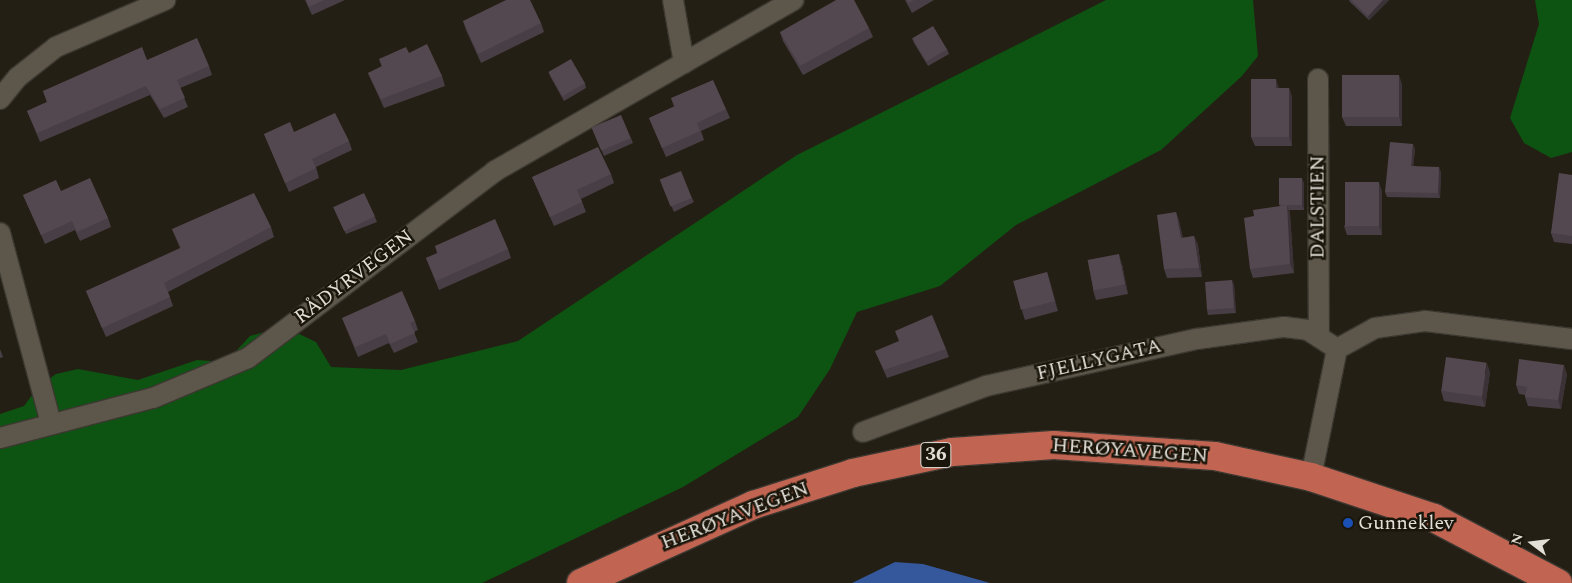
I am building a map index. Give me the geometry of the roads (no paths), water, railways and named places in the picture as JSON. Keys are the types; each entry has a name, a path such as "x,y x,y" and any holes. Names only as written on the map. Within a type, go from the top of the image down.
{"highway":[{"name":"HERØYAVEGEN","path":"581,583 752,505 853,473 952,452 1111,446 1215,456 1311,477 1434,518 1558,583"}],"street":[{"path":"0,99 18,77 56,47 165,0"},
{"path":"673,0 684,63"},
{"name":"RÅDYRVEGEN","path":"0,438 51,423 153,398 248,358 495,171 793,0"},
{"name":"DALSTIEN","path":"1318,79 1319,336"},
{"path":"0,233 51,423"},
{"path":"1311,477 1337,349 1375,328 1425,321 1572,338"},
{"name":"FJELLYGATA","path":"863,432 942,400 1097,358 1259,329 1284,327 1319,336 1337,349"}],"water":[{"path":"895,562 923,564 990,583 852,583"}],"place":[{"name":"Gunneklev","path":"1348,523"}]}
